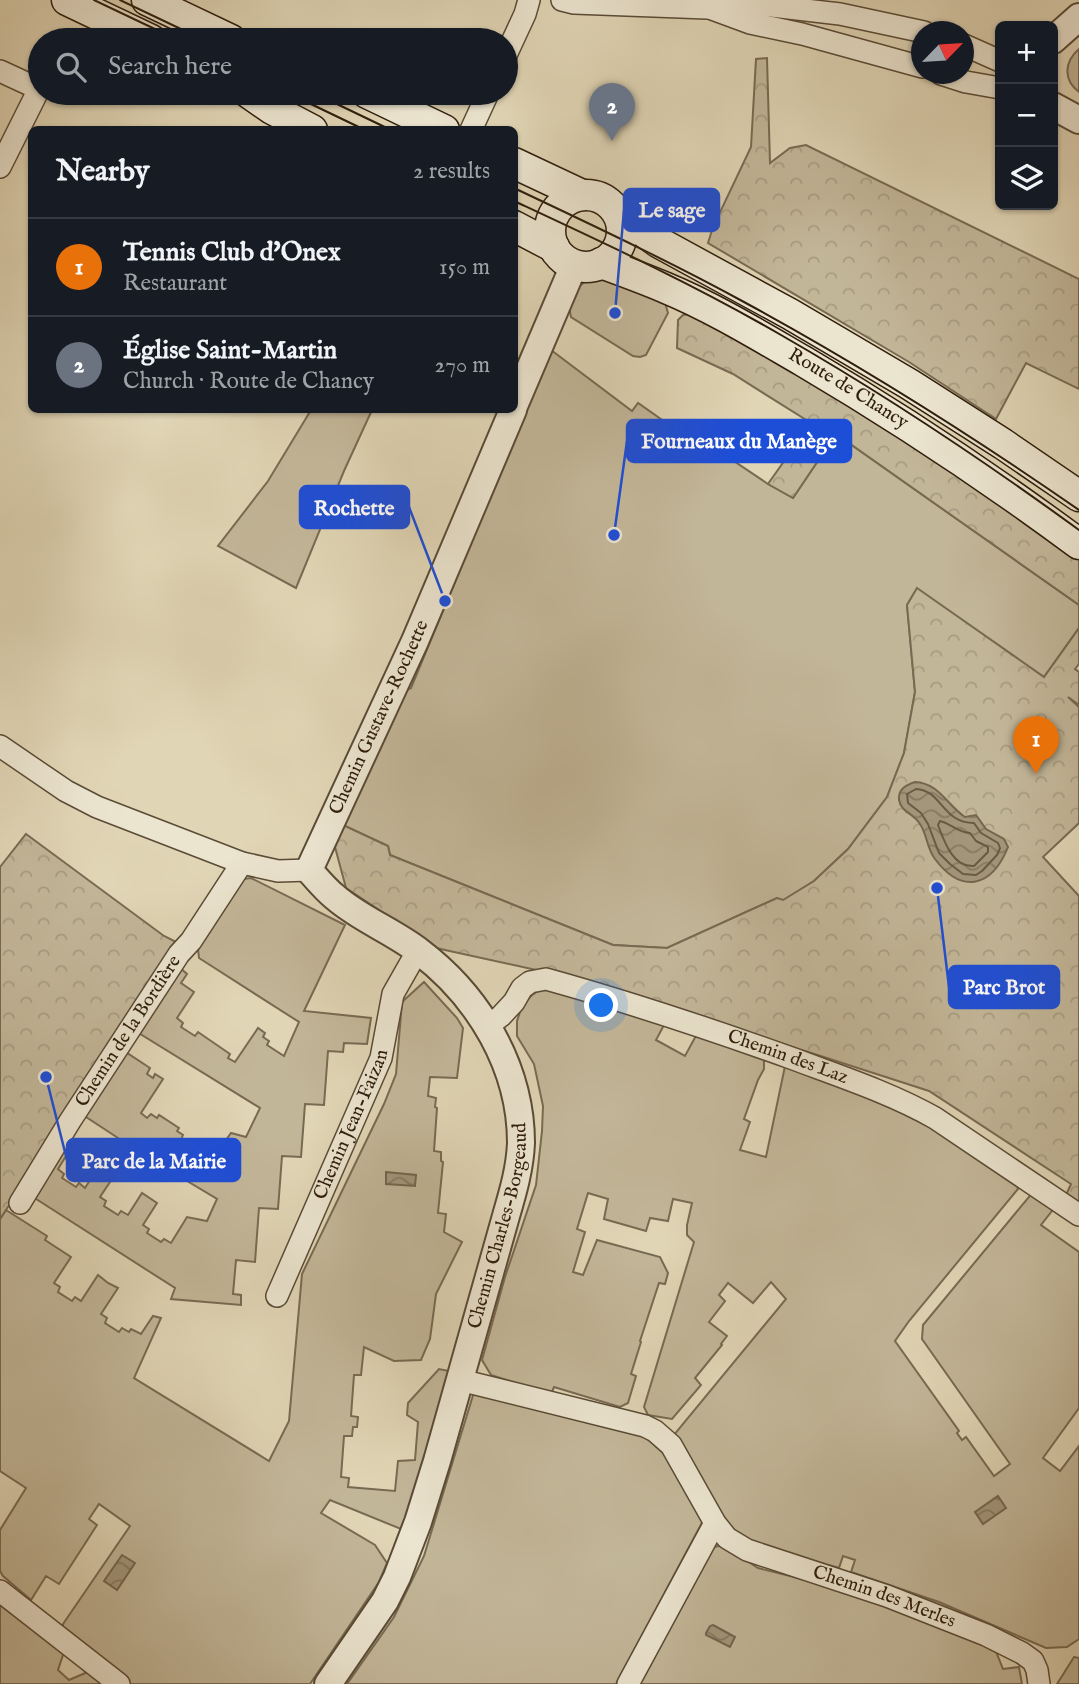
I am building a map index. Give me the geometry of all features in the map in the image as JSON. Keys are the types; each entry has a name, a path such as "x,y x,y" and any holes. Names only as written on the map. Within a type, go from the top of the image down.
{"main road":[{"path":"67,0 126,28"},
{"path":"147,0 206,28"},
{"path":"266,105 304,126"},
{"path":"392,105 436,126"},
{"path":"518,165 582,195"},
{"path":"591,195 607,201 618,213 622,230 620,244 610,258 576,259 551,239 550,229 554,213 573,197 591,195"},
{"name":"Route de Chancy","path":"618,213 658,242 790,314 909,384 1079,496"},
{"name":"Route de Chancy","path":"518,228 576,259 674,291 731,320 936,443 1079,544"}],"street":[{"path":"518,29 529,0"},
{"path":"562,0 574,3 707,8 753,4 848,7 911,28"},
{"path":"707,8 750,23 802,34 911,64"},
{"path":"1058,36 1079,17"},
{"path":"974,49 995,59"},
{"path":"0,71 28,84"},
{"path":"974,83 995,87"},
{"path":"0,167 31,105"},
{"path":"473,126 482,105"},
{"path":"1058,109 1079,120"},
{"name":"Chemin Gustave-Rochette","path":"518,398 576,259"},
{"name":"Chemin Gustave-Rochette","path":"309,870 415,641 512,413"},
{"path":"0,746 66,791 97,807 242,863 278,871 309,870"},
{"name":"Chemin de la Bordière","path":"20,1203 179,954 191,941 242,863"},
{"name":"Chemin Charles-Borgeaud","path":"309,870 341,902 418,950 439,967 462,992 488,1026 511,1075 521,1144 515,1183 422,1510 397,1577 379,1610 328,1684"},
{"name":"Chemin Jean-Faizan","path":"276,1296 381,1058 393,994 418,950"},
{"name":"Chemin des Laz","path":"488,1026 507,1009 522,988 530,982 546,979 667,1014 808,1064 916,1107 1079,1215"},
{"name":"Chemin des Merles","path":"460,1380 645,1426 655,1431 671,1445 715,1523 727,1538 747,1550 887,1597 986,1636 1032,1661 1040,1684"},
{"path":"628,1684 715,1523"},
{"path":"0,1591 119,1684"}],"green space":[{"path":"1079,49 1079,92 1070,82 1067,71 1070,60"},
{"path":"767,58 770,163 790,148 806,145 1079,279 1079,389 1026,363 996,419 909,362 708,243 751,147 756,59"},
{"path":"596,276 664,299 668,313 646,355 633,356 571,317 570,303 575,292 584,282"},
{"path":"690,314 786,364 1013,510 1079,559 1079,605 836,434 793,498 768,484 811,423 733,374 677,348 678,320 683,315"},
{"path":"551,350 632,411 638,403 685,436 686,429 793,498 836,434 1079,605 1079,628 1044,677 917,589 907,605 915,692 904,753 887,797 848,849 814,881 783,901 777,898 667,948 613,945 390,855 388,846 343,825 405,691 411,688"},
{"path":"309,413 371,413 296,588 218,546 268,481"},
{"path":"917,588 1044,677 1079,628 1079,664 1075,669 1079,672 1079,705 1068,697 1079,707 1079,823 1043,857 1079,896 1079,1203 1066,1195 1071,1184 929,1091 595,983 436,948 346,888 335,847 343,825 388,846 390,855 613,945 667,948 777,898 783,900 814,881 848,849 887,797 904,753 915,692 907,605"},
{"path":"26,834 164,936 180,944 0,1219 0,867"},
{"path":"251,878 345,925 304,1011 371,1018 367,1044 344,1043 343,1052 328,1051 324,1105 305,1104 301,1157 282,1156 278,1209 259,1208 255,1262 236,1260 233,1294 241,1295 241,1305 171,1299 175,1288 33,1197 64,1143 71,1148 58,1169 64,1174 62,1178 76,1187 79,1183 85,1188 99,1166 114,1176 100,1197 106,1201 104,1206 118,1215 121,1211 128,1215 142,1193 157,1203 143,1225 149,1229 147,1233 161,1242 164,1239 171,1243 187,1217 207,1221 217,1199 83,1115 124,1051 150,1068 147,1074 153,1078 155,1074 163,1079 141,1113 147,1118 151,1114 157,1118 159,1115 179,1128 177,1131 183,1135 181,1140 195,1149 198,1145 217,1153 231,1133 246,1137 260,1108 137,1032 179,967 187,974 181,983 194,992 177,1018 183,1023 181,1027 195,1036 198,1032 230,1054 228,1058 235,1062 258,1028 265,1033 263,1037 269,1041 267,1045 284,1056 299,1022 199,958 198,949 244,879"},
{"path":"424,982 463,1028 457,1078 430,1077 428,1096 436,1098 434,1151 441,1152 443,1162 438,1213 446,1214 444,1232 462,1242 436,1294 430,1339 421,1360 394,1361 364,1347 361,1375 354,1375 351,1416 358,1417 357,1427 353,1427 352,1436 344,1436 341,1477 349,1478 348,1487 395,1491 398,1461 415,1460 418,1422 407,1415 408,1403 439,1369 454,1372 401,1529 330,1500 321,1513 375,1545 387,1563 379,1582 310,1684 129,1684 63,1633 63,1624 130,1526 99,1504 89,1519 97,1525 59,1584 46,1576 31,1600 0,1571 0,1530 26,1488 0,1471 0,1219 6,1210 47,1236 45,1240 71,1257 54,1283 60,1287 58,1292 72,1301 75,1297 81,1301 98,1275 118,1288 101,1314 107,1318 105,1323 119,1332 122,1328 141,1334 153,1316 161,1318 134,1378 269,1461 289,1421 302,1274 396,1074 402,1002"},
{"path":"551,987 664,1025 656,1040 685,1056 698,1032 764,1056 764,1069 744,1119 750,1122 740,1150 766,1157 785,1066 906,1110 1016,1181 1018,1189 895,1341 959,1431 957,1433 962,1440 966,1437 994,1476 1010,1464 922,1339 923,1325 1033,1192 1055,1207 1041,1225 1079,1252 1079,1408 1043,1458 1060,1471 1079,1446 1079,1639 1067,1647 1046,1648 939,1602 851,1572 855,1560 843,1556 839,1568 760,1546 727,1527 673,1436 786,1299 771,1282 753,1303 728,1283 719,1295 725,1301 709,1322 727,1336 695,1378 701,1385 672,1419 648,1415 644,1407 694,1242 687,1235 692,1203 673,1199 668,1221 650,1218 646,1231 604,1219 608,1199 588,1193 577,1229 585,1232 573,1272 583,1275 597,1240 660,1257 668,1273 665,1284 659,1283 640,1341 631,1374 636,1376 628,1403 620,1407 554,1387 551,1394 491,1375 482,1360 505,1277 536,1185 542,1131 543,1106 534,1064 517,1036 517,1021 522,1006 531,996 542,988"},
{"path":"474,1392 644,1436 672,1461 705,1517 616,1684 347,1684 394,1617 424,1556"},
{"path":"723,1545 758,1568 891,1605 995,1649 1003,1669 1019,1667 1022,1684 639,1684 710,1548"},
{"path":"0,1601 64,1652 58,1670 69,1680 90,1671 106,1684 0,1684"},
{"path":"1074,1657 1079,1658 1079,1684 1057,1684"}],"water":[{"path":"915,782 937,790 965,817 976,815 986,829 1004,839 1008,847 994,871 985,878 966,882 945,870 935,859 920,824 902,807 899,800 903,788"},
{"path":"386,1172 416,1175 415,1186 386,1184"},
{"path":"998,1496 1006,1508 983,1524 975,1512"},
{"path":"122,1555 135,1563 117,1590 104,1581"},
{"path":"713,1625 735,1637 730,1647 706,1635"}],"tram line":[{"path":"94,0 153,28"},
{"path":"120,0 179,28"},
{"path":"313,105 357,126"},
{"path":"339,105 383,126"},
{"path":"518,190 659,258 787,326 914,402 1079,510"},
{"path":"518,203 682,282 781,335 933,428 1079,530"}],"place":[{"name":"Église Saint-Martin","path":"612,141"},
{"name":"Le sage","path":"615,313"},
{"name":"Fourneaux du Manège","path":"614,535"},
{"name":"Rochette","path":"445,601"},
{"name":"Tennis Club d'Onex","path":"1036,774"},
{"name":"Parc Brot","path":"937,888"},
{"name":"Parc de la Mairie","path":"46,1077"}]}
